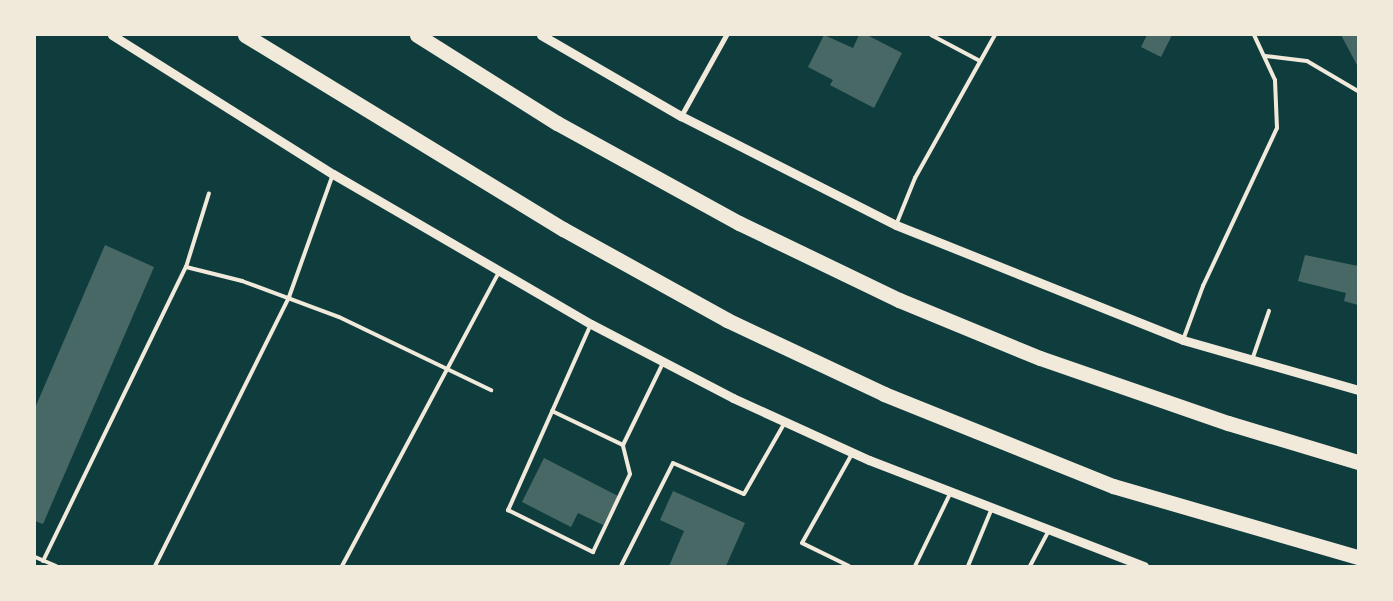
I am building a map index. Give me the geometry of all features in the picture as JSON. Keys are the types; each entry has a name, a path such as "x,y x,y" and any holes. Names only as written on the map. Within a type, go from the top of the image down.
{"highway":[{"path":"245,35 564,229 727,320 884,394 1113,486 1358,557"},
{"path":"417,35 557,123 738,223 899,300 1059,364 1228,423 1358,462"}],"street":[{"path":"112,35 334,174 591,324 663,362 786,422 853,452 1049,530 1126,563 1144,566"},
{"path":"541,35 681,116 896,226 1183,340 1358,390"},
{"path":"681,116 726,35"}],"lane":[{"path":"931,35 980,61"},
{"path":"896,226 915,178 995,35"},
{"path":"1183,340 1203,286 1277,128 1274,80 1265,56 1254,35"},
{"path":"1265,56 1307,61 1358,91"},
{"path":"155,566 289,297 334,174"},
{"path":"44,561 186,267 209,193"},
{"path":"186,267 289,297 448,368 491,390"},
{"path":"342,566 500,270"},
{"path":"1252,360 1270,311"},
{"path":"591,324 508,510 593,552 630,474 623,445 663,362"},
{"path":"552,411 623,445"},
{"path":"621,566 673,463 744,494 786,422"},
{"path":"849,566 802,543 853,452"},
{"path":"915,566 951,492"},
{"path":"968,566 992,508"},
{"path":"1030,566 1049,530"},
{"path":"35,557 56,566"}],"building":[{"path":"824,35 853,48 859,35 867,35 902,53 874,108 830,85 833,80 808,67"},
{"path":"1147,35 1172,35 1161,57 1141,47"},
{"path":"1341,35 1358,35 1358,67"},
{"path":"105,245 154,267 43,524 35,521 35,408"},
{"path":"1305,255 1358,266 1358,305 1344,301 1346,293 1298,281"},
{"path":"544,458 618,496 603,525 578,513 571,527 522,502"},
{"path":"673,491 745,523 726,566 669,566 684,531 660,520"}]}
